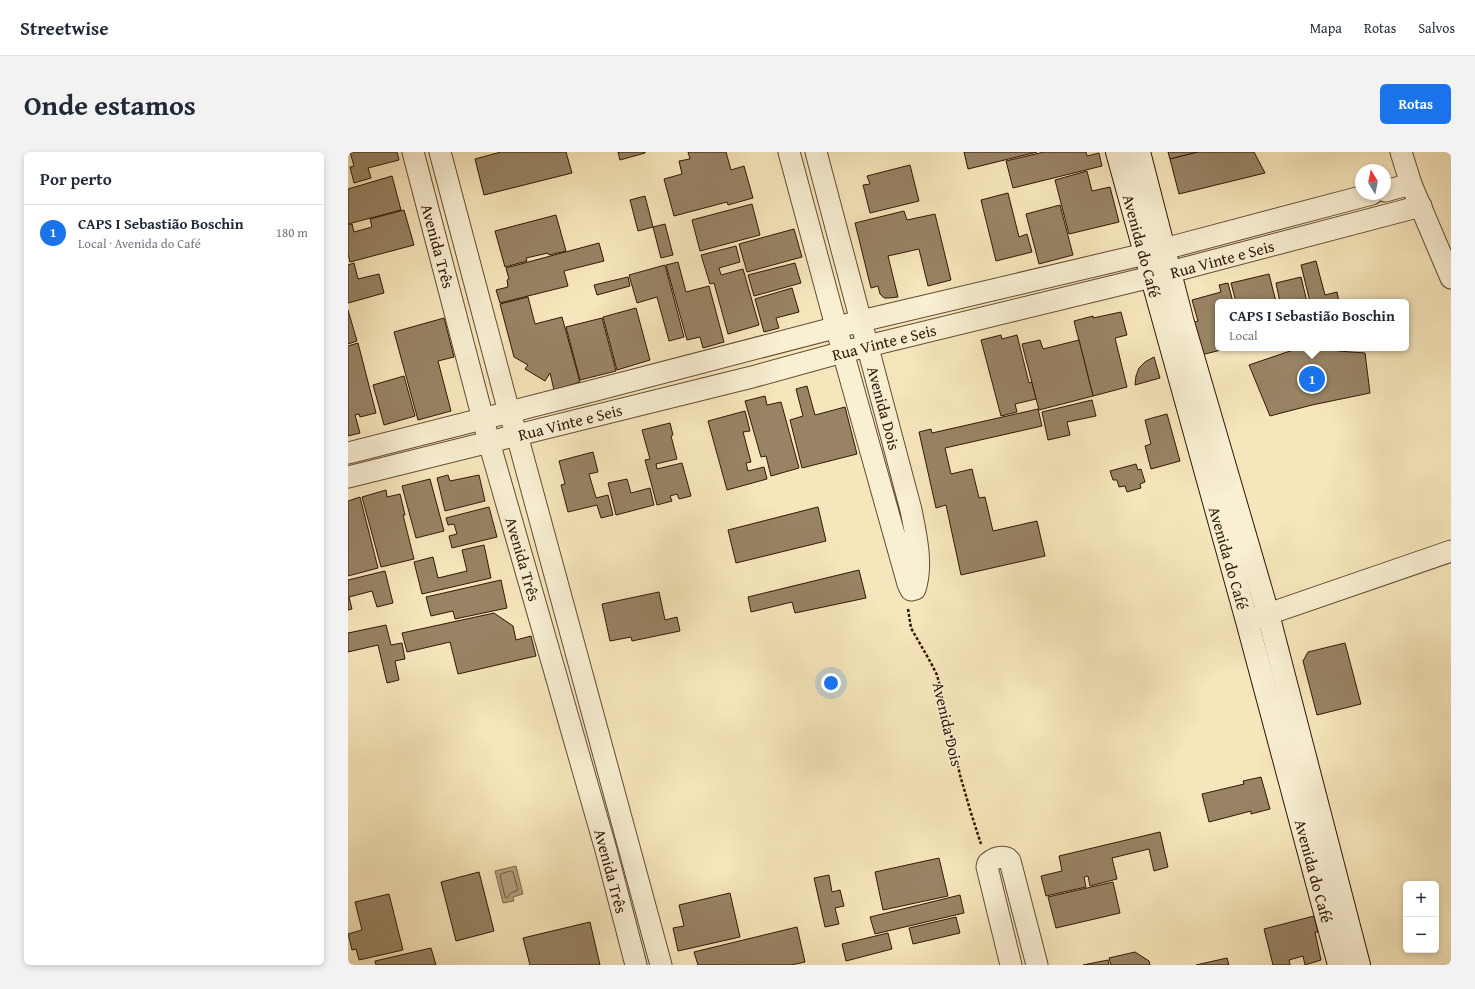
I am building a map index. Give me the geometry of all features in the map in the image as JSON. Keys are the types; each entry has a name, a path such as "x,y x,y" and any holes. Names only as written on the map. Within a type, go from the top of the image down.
{"main road":[{"name":"Avenida do Café","path":"1117,152 1154,251"},
{"name":"Avenida do Café","path":"1138,152 1154,251 1247,621 1339,965"},
{"name":"Avenida do Café","path":"1160,275 1182,320 1268,614 1360,965"}],"street":[{"name":"Avenida Três","path":"413,152 484,418 489,442 604,842 636,965"},
{"name":"Avenida Três","path":"440,152 509,412 517,435 661,965"},
{"name":"Avenida Dois","path":"789,152 843,352 911,590 915,589 918,583 916,536 911,510 816,152"},
{"path":"1401,152 1411,184 1451,278"},
{"path":"1391,189 1411,184"},
{"name":"Rua Vinte e Seis","path":"348,453 861,321 1154,251 1355,198"},
{"name":"Rua Vinte e Seis","path":"348,477 752,377 843,352 1160,275 1420,206"},
{"path":"1247,621 1451,550"},
{"path":"1011,965 987,867 988,863 993,859 1001,857 1007,858 1010,861 1037,965"}],"path":[{"name":"Avenida Dois","path":"910,588 907,600 911,628 937,675 970,813 988,863"}],"water":[{"path":"516,866 523,894 513,897 514,901 503,903 495,871"}],"building":[{"path":"350,152 397,152 399,160 368,168 371,178 354,183 350,167 354,166"},
{"path":"501,152 566,152 572,173 484,195 475,159"},
{"path":"618,152 645,152 645,153 620,160"},
{"path":"688,152 726,152 731,170 744,166 753,198 728,205 727,202 674,216 664,179 682,174 679,161 690,159"},
{"path":"964,152 1037,152 968,169"},
{"path":"1044,152 1086,152 1087,156 1099,153 1102,166 1013,188 1006,161"},
{"path":"1168,152 1198,152 1170,159"},
{"path":"1198,152 1254,152 1265,173 1179,194 1170,159"},
{"path":"910,165 919,201 870,213 863,185 870,184 867,176"},
{"path":"1087,171 1092,191 1110,187 1119,222 1069,234 1055,180"},
{"path":"392,176 401,210 348,224 348,189"},
{"path":"1008,193 1019,237 1027,234 1032,252 996,261 981,200"},
{"path":"645,196 653,227 638,231 630,200"},
{"path":"752,204 760,235 700,251 692,220"},
{"path":"1060,205 1073,255 1039,264 1026,214"},
{"path":"404,210 414,245 350,262 348,254 348,225 352,224 354,232 372,227 370,219"},
{"path":"904,211 907,220 935,214 951,280 928,286 919,249 888,256 898,297 884,298 880,294 878,286 871,288 855,223"},
{"path":"556,215 566,251 526,258 527,261 505,267 495,231"},
{"path":"665,224 673,255 661,258 653,227"},
{"path":"794,229 802,257 747,272 739,244"},
{"path":"599,243 604,261 564,271 568,286 500,303 496,290 508,287 507,280 509,279 506,268"},
{"path":"736,246 740,262 719,268 721,275 743,269 759,325 728,334 714,283 710,284 701,255"},
{"path":"1316,261 1325,295 1337,292 1338,299 1309,299 1301,265"},
{"path":"678,262 686,292 709,286 724,342 703,348 700,337 687,340 666,265"},
{"path":"354,263 358,279 379,274 384,293 348,303 348,265"},
{"path":"795,263 801,283 754,296 748,275"},
{"path":"665,265 684,337 669,341 657,297 637,303 629,275"},
{"path":"1269,274 1275,299 1235,299 1231,283"},
{"path":"628,277 630,286 597,295 594,285"},
{"path":"1301,277 1306,299 1279,299 1276,283"},
{"path":"1228,283 1232,299 1215,299 1215,351 1217,351 1197,356 1189,324 1198,321 1192,300 1221,292 1219,285"},
{"path":"792,288 799,312 776,318 779,328 764,332 755,299"},
{"path":"528,297 535,324 562,317 580,382 554,390 550,373 545,381 525,369 528,365 514,357 500,304"},
{"path":"636,308 650,360 617,370 603,317"},
{"path":"348,310 357,341 348,344"},
{"path":"1121,312 1127,335 1115,338 1127,387 1093,396 1074,321 1093,316 1093,318"},
{"path":"444,318 454,357 438,361 451,411 418,420 394,332"},
{"path":"602,318 616,371 580,380 566,327"},
{"path":"1001,335 1002,339 1017,335 1029,383 1032,382 1036,399 1015,404 1017,412 1001,416 981,340"},
{"path":"1040,340 1043,349 1079,340 1093,396 1039,410 1022,344"},
{"path":"358,343 376,413 360,417 359,414 355,415 360,433 348,436 348,346"},
{"path":"1290,351 1338,351 1365,353 1370,393 1312,405 1270,416 1249,365"},
{"path":"1154,357 1160,378 1135,385 1139,368 1145,362"},
{"path":"404,376 415,416 384,425 373,385"},
{"path":"807,386 815,415 845,407 857,454 802,468 790,420 803,416 796,389"},
{"path":"765,396 767,405 781,402 799,468 771,476 766,456 761,457 745,401"},
{"path":"1092,400 1096,416 1067,422 1070,435 1048,440 1042,412"},
{"path":"1038,409 1042,426 945,448 951,474 972,469 979,498 985,497 993,531 1037,521 1045,556 961,575 946,505 936,508 919,432 931,429 932,433"},
{"path":"745,411 750,431 743,432 751,462 746,463 748,471 764,467 767,479 727,490 708,421"},
{"path":"1167,414 1180,461 1151,469 1145,446 1151,444 1145,420"},
{"path":"670,423 673,435 671,436 677,459 656,464 657,469 682,463 691,496 679,499 677,494 670,496 672,501 657,505 645,460 650,459 642,430"},
{"path":"593,452 598,472 589,474 596,498 608,495 613,515 601,518 597,505 568,512 561,485 565,484 559,461"},
{"path":"1136,464 1138,470 1141,469 1145,482 1140,484 1141,488 1127,492 1125,486 1119,487 1117,480 1113,480 1110,471"},
{"path":"448,475 450,481 479,475 485,501 445,511 437,478"},
{"path":"430,479 444,531 416,538 402,486"},
{"path":"627,479 631,493 650,488 654,505 616,515 608,483"},
{"path":"386,490 387,497 400,494 405,515 403,515 414,559 381,567 362,497"},
{"path":"360,497 378,568 348,576 348,501"},
{"path":"489,507 497,537 452,548 449,536 457,534 454,524 448,525 446,518"},
{"path":"818,507 826,541 736,563 728,530"},
{"path":"484,545 491,578 422,594 414,562 433,557 438,578 467,571 462,550"},
{"path":"859,570 866,598 795,613 792,602 751,612 748,597"},
{"path":"385,571 393,603 377,607 372,591 349,597 352,609 348,610 348,580"},
{"path":"501,580 507,608 455,619 453,611 431,616 426,597"},
{"path":"659,592 665,620 677,617 680,631 632,641 631,637 610,641 602,604"},
{"path":"494,613 513,626 516,640 531,636 536,656 458,674 450,642 407,652 402,633"},
{"path":"386,625 391,645 402,643 405,659 395,661 399,680 387,683 378,645 348,652 348,633"},
{"path":"1345,643 1361,704 1317,715 1303,661 1308,652"},
{"path":"1261,777 1270,809 1251,814 1251,811 1209,822 1202,794 1244,784 1243,781"},
{"path":"1160,832 1168,867 1154,871 1149,849 1112,858 1117,879 1090,886 1088,876 1084,877 1086,887 1046,896 1041,876 1062,871 1059,856"},
{"path":"939,858 948,896 883,910 875,872"},
{"path":"479,872 494,931 456,941 441,882"},
{"path":"829,875 832,892 840,890 844,906 835,908 839,924 825,927 814,878"},
{"path":"1113,882 1120,913 1056,928 1048,897"},
{"path":"730,893 740,937 678,951 673,928 684,926 679,905"},
{"path":"389,894 403,950 359,960 356,949 352,950 348,934 362,930 355,902"},
{"path":"960,895 964,913 875,934 870,917"},
{"path":"1314,916 1318,932 1315,932 1321,960 1305,965 1303,956 1289,960 1290,965 1273,965 1264,929"},
{"path":"956,917 960,933 913,944 909,928"},
{"path":"590,922 600,965 530,965 523,938"},
{"path":"797,927 805,962 791,965 698,965 694,952"},
{"path":"888,933 892,949 846,961 842,944"},
{"path":"431,948 436,965 376,965 375,961"},
{"path":"1135,952 1149,961 1150,965 1111,965 1109,958"},
{"path":"1227,958 1229,965 1196,965"},
{"path":"1108,960 1109,965 1083,965"}],"place":[{"name":"CAPS I Sebastião Boschin","path":"1312,379"}]}
